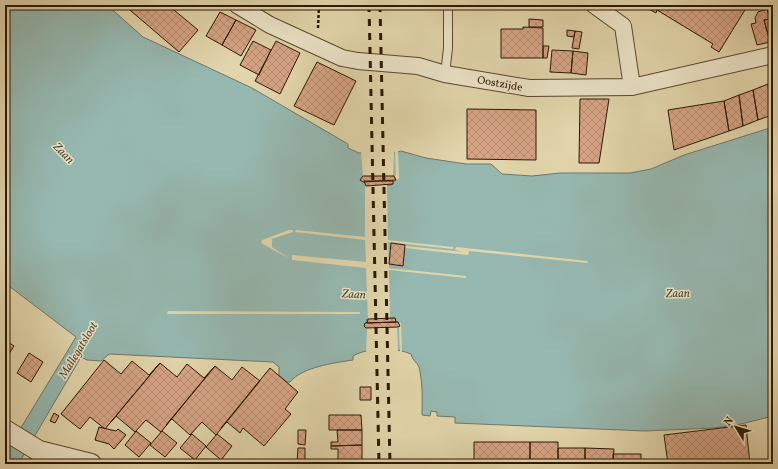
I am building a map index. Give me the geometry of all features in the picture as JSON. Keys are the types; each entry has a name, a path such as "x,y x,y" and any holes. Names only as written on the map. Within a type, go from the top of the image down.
{"street":[{"name":"Oostzijde","path":"237,5 270,24 314,46 347,59 404,64 445,74 529,88 632,87 773,55"},
{"path":"594,5 623,26 632,87"},
{"path":"9,433 39,451 87,463"}],"lane":[{"path":"445,74 448,48 448,5"}],"path":[{"path":"314,46 319,24 319,5"}],"water":[{"path":"5,5 107,5 143,37 252,88 348,144 348,148 359,153 395,153 401,151 426,158 466,164 491,164 502,174 532,176 560,173 630,173 651,169 684,155 773,127 773,416 737,425 714,428 645,431 455,423 455,417 437,416 437,412 431,411 430,416 422,415 422,385 419,367 412,358 411,354 389,349 366,351 353,356 353,360 328,364 310,369 295,377 290,382 287,382 279,375 279,367 273,362 109,354 101,361 87,360 81,357 19,463 20,464 5,464 5,454 76,337 5,283","holes":["363,176 394,176 395,181 393,181 392,185 366,186 364,181 360,180","395,318 396,322 398,322 398,327 366,328 367,319"]}],"pier":[{"path":"398,150 399,179 391,181 391,179 363,178 387,183 388,240 453,247 453,249 388,242 389,268 466,276 466,278 389,270 390,320 369,324 401,323 402,353 400,352 399,327 397,328 398,352 366,353 367,329 364,325 368,322 366,268 292,260 292,255 366,262 365,240 295,232 296,230 365,237 365,182 360,180 363,176 361,151 394,151 393,176 396,176 395,151"},
{"path":"289,230 293,230 293,232 272,239 272,247 290,259 261,243 262,240"},
{"path":"405,246 464,252 455,250 456,247 588,261 587,263 469,251 468,255 405,248"},
{"path":"168,311 360,312 360,314 167,314"}],"building":[{"path":"124,5 168,5 198,30 179,52"},
{"path":"648,5 748,5 719,52 711,47 713,44 657,10 656,13 647,8"},
{"path":"773,8 773,41 770,42 764,20 770,19 767,9"},
{"path":"767,9 770,19 764,20 770,42 757,45 751,24 756,23 755,18 758,12"},
{"path":"220,12 236,20 222,45 206,36"},
{"path":"529,19 543,20 543,27 529,27"},
{"path":"236,20 256,30 241,56 222,45"},
{"path":"523,27 543,28 543,58 501,58 501,29 523,29"},
{"path":"567,30 575,31 574,37 567,36"},
{"path":"575,31 582,32 579,49 572,48"},
{"path":"253,41 271,50 259,75 240,65"},
{"path":"276,41 300,53 280,94 255,81"},
{"path":"543,46 549,46 547,58 543,58"},
{"path":"552,50 573,51 571,73 550,72"},
{"path":"573,51 588,53 586,75 571,73"},
{"path":"317,62 356,81 334,125 294,106"},
{"path":"773,82 773,115 772,115 768,84"},
{"path":"768,84 772,115 758,120 753,90"},
{"path":"753,90 758,120 743,126 739,95"},
{"path":"739,95 743,126 729,131 724,101"},
{"path":"580,99 609,99 599,163 579,163"},
{"path":"724,101 729,131 674,150 668,110"},
{"path":"467,109 536,110 536,160 467,159"},
{"path":"363,176 394,176 396,180 363,182 360,180"},
{"path":"364,181 393,181 393,184 366,186"},
{"path":"391,243 405,245 403,266 389,264"},
{"path":"395,318 396,322 367,323 368,319"},
{"path":"398,322 400,326 398,327 366,328 364,326 365,323"},
{"path":"8,342 14,346 9,354 5,351"},
{"path":"29,353 43,362 31,382 17,373"},
{"path":"104,360 121,374 132,361 149,375 160,363 105,429 90,417 80,429 61,414"},
{"path":"160,363 177,377 187,364 204,378 215,366 161,432 146,420 135,432 116,416 111,422"},
{"path":"215,366 232,380 242,367 260,381 216,435 202,422 190,435 172,419 166,425"},
{"path":"270,368 298,392 285,409 291,414 264,446 243,428 240,433 227,422 221,428"},
{"path":"360,387 371,387 371,400 360,400"},
{"path":"54,413 59,416 55,423 50,421"},
{"path":"329,415 361,415 362,430 329,430"},
{"path":"746,425 750,464 668,464 664,435"},
{"path":"99,427 116,431 118,429 126,435 114,449 109,444 95,440"},
{"path":"298,430 306,430 305,445 298,444"},
{"path":"337,430 362,430 362,445 331,446 331,442 338,442"},
{"path":"136,431 151,443 139,457 125,445"},
{"path":"162,431 177,443 165,457 150,445"},
{"path":"192,434 206,446 195,460 180,448"},
{"path":"217,434 232,446 221,460 206,447"},
{"path":"770,436 773,436 773,462"},
{"path":"474,442 530,442 530,464 474,464"},
{"path":"530,442 558,442 558,464 530,464"},
{"path":"362,445 362,462 338,462 338,449 331,449 331,446"},
{"path":"298,448 305,448 305,463 297,462"},
{"path":"558,448 585,448 585,464 558,464"},
{"path":"585,448 614,449 613,464 585,464"},
{"path":"613,454 641,454 641,464 613,464"}],"railway":[{"path":"369,5 379,464"},
{"path":"380,5 390,464"}],"water label":[{"name":"Zaan","path":"64,153"},
{"name":"Zaan","path":"678,293"},
{"name":"Zaan","path":"354,294"},
{"name":"Mallegatsloot","path":"78,350"}]}
